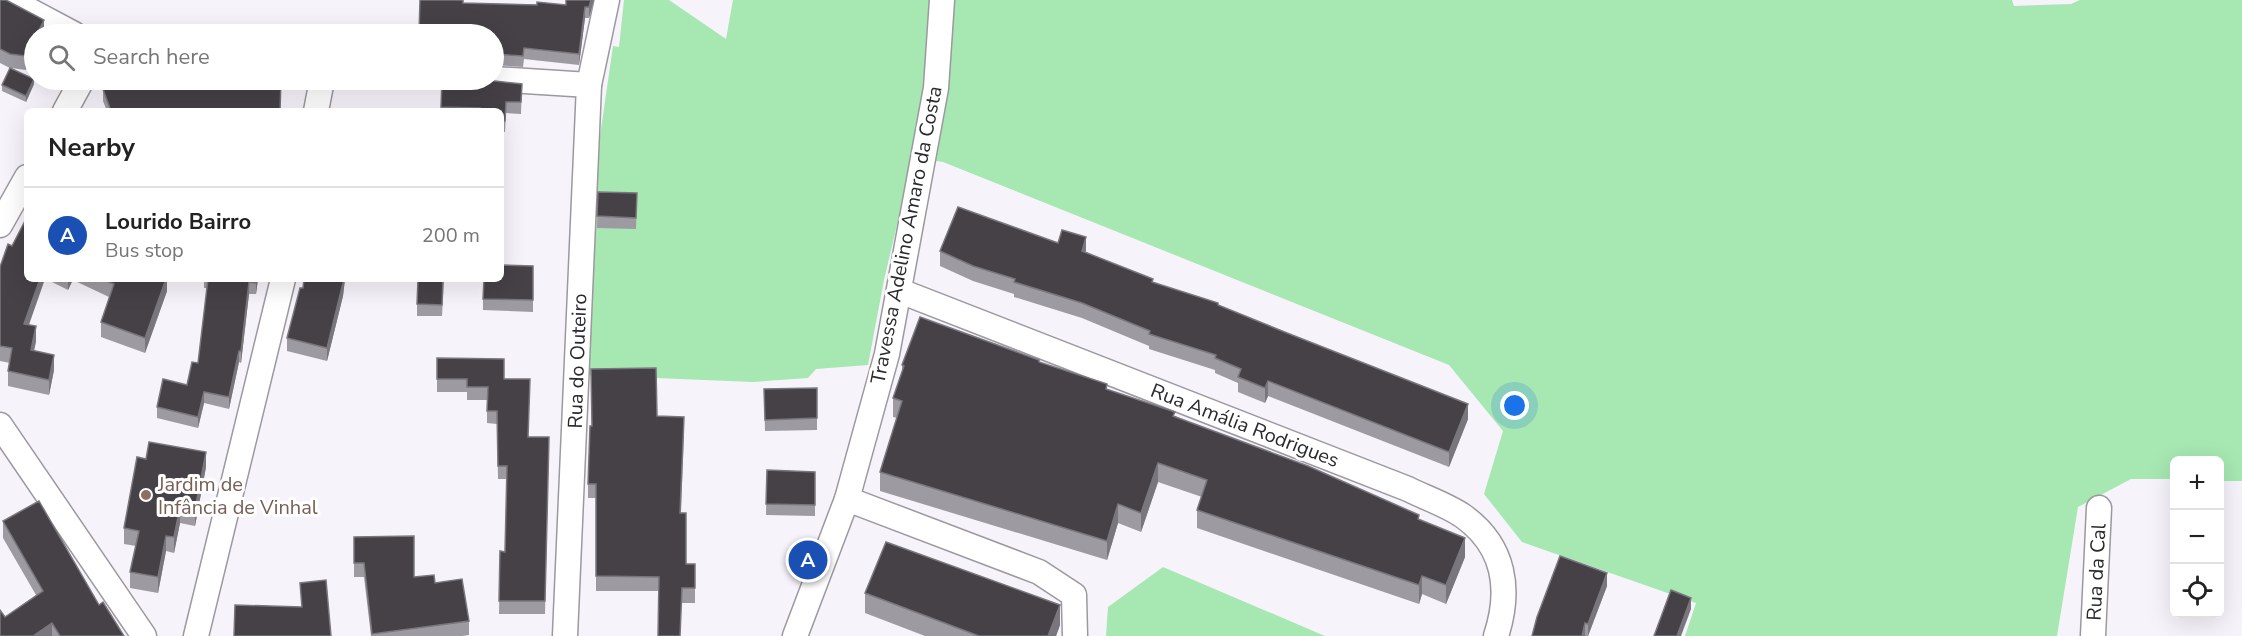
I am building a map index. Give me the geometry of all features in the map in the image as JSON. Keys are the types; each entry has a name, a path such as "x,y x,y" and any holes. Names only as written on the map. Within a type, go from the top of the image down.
{"street":[{"path":"10,0 55,24"},
{"name":"Rua do Outeiro","path":"565,636 589,85 607,0"},
{"name":"Travessa Adelino Amaro da Costa","path":"795,636 847,499 887,354 936,88 942,0"},
{"path":"504,80 589,85"},
{"path":"66,108 76,90"},
{"path":"317,108 320,90"},
{"path":"0,225 24,182"},
{"path":"196,636 282,282"},
{"name":"Rua Amália Rodrigues","path":"900,291 1408,489 1463,516 1491,545 1502,567 1504,603 1496,636"},
{"path":"0,425 144,636"},
{"path":"847,499 1039,572 1074,595 1075,636"},
{"name":"Rua da Cal","path":"2093,636 2100,508"}],"green space":[{"path":"624,0 669,0 726,39 733,0 2012,0 2014,6 2071,4 2080,0 2242,0 2242,481 2224,481 2224,456 2170,456 2170,479 2131,479 2078,507 2057,636 1685,636 1696,603 1522,542 1484,494 1503,431 1449,365 943,162 913,157 884,280 868,365 816,369 808,378 753,382 583,375 600,136 613,46 619,47"},
{"path":"1163,567 1325,636 1106,636 1108,607"}],"building":[{"path":"0,0 6,0 44,20 42,24 24,24 24,56 10,54 0,49"},
{"path":"420,0 463,0 463,3 537,5 537,2 566,5 566,0 591,0 589,7 585,7 579,54 524,48 523,56 504,55 504,24 419,24"},
{"path":"10,68 24,74 24,90 29,90 26,96 2,85"},
{"path":"504,82 522,84 521,102 506,102 505,121 504,108 441,107 442,90 504,90"},
{"path":"103,90 281,90 280,108 110,108"},
{"path":"598,192 637,193 636,218 597,216"},
{"path":"958,207 1058,243 1062,230 1086,237 1082,251 1153,279 1152,282 1218,303 1218,305 1287,333 1468,404 1449,452 1268,381 1265,388 1238,377 1241,369 1215,358 1216,355 1149,334 1150,331 1082,303 1014,282 1015,279 973,266 940,251"},
{"path":"24,223 24,282 39,282 24,324 36,326 31,350 54,355 49,380 8,371 12,348 0,346 0,267 8,244 12,246"},
{"path":"504,265 533,266 533,300 483,299 484,282 504,282"},
{"path":"109,282 165,282 145,338 101,322 114,284"},
{"path":"208,282 249,282 241,351 239,351 229,397 204,392 198,417 157,407 163,379 187,385 192,362 198,363"},
{"path":"304,282 343,282 327,348 287,338 300,288 303,288"},
{"path":"418,282 443,282 442,305 417,304"},
{"path":"920,317 1039,360 1039,362 1107,384 1106,389 1175,412 1173,416 1308,466 1419,515 1418,519 1465,538 1446,585 1422,576 1419,585 1197,510 1207,480 1158,463 1141,513 1118,504 1107,541 880,472 902,401 893,398 904,366 902,365"},
{"path":"437,358 504,359 504,379 530,379 528,437 549,437 545,601 499,601 500,551 505,552 507,466 498,466 497,411 487,411 488,387 467,387 467,379 437,379"},
{"path":"656,368 657,416 684,417 680,513 686,513 686,564 695,564 695,588 682,588 680,636 658,636 659,577 596,576 596,484 588,484 590,426 592,426 591,369"},
{"path":"817,388 817,418 765,420 764,389"},
{"path":"149,442 206,452 195,510 180,507 174,537 166,536 158,577 130,572 139,531 124,528 137,457 146,459"},
{"path":"767,470 815,472 815,505 766,504"},
{"path":"39,501 99,605 103,602 124,636 60,636 52,623 33,636 0,636 0,610 5,617 43,591 3,521"},
{"path":"414,536 414,577 434,575 435,583 462,579 469,621 372,634 364,563 354,563 354,537"},
{"path":"886,542 1060,605 1048,636 979,636 865,593"},
{"path":"1560,556 1607,573 1588,624 1585,623 1582,636 1532,636 1537,617"},
{"path":"326,580 331,636 234,636 235,605 302,607 300,583"},
{"path":"1671,590 1691,598 1677,636 1654,636"}],"place":[{"name":"Jardim de Infância de Vinhal","path":"146,495"},
{"name":"Lourido Bairro","path":"808,560"}]}
